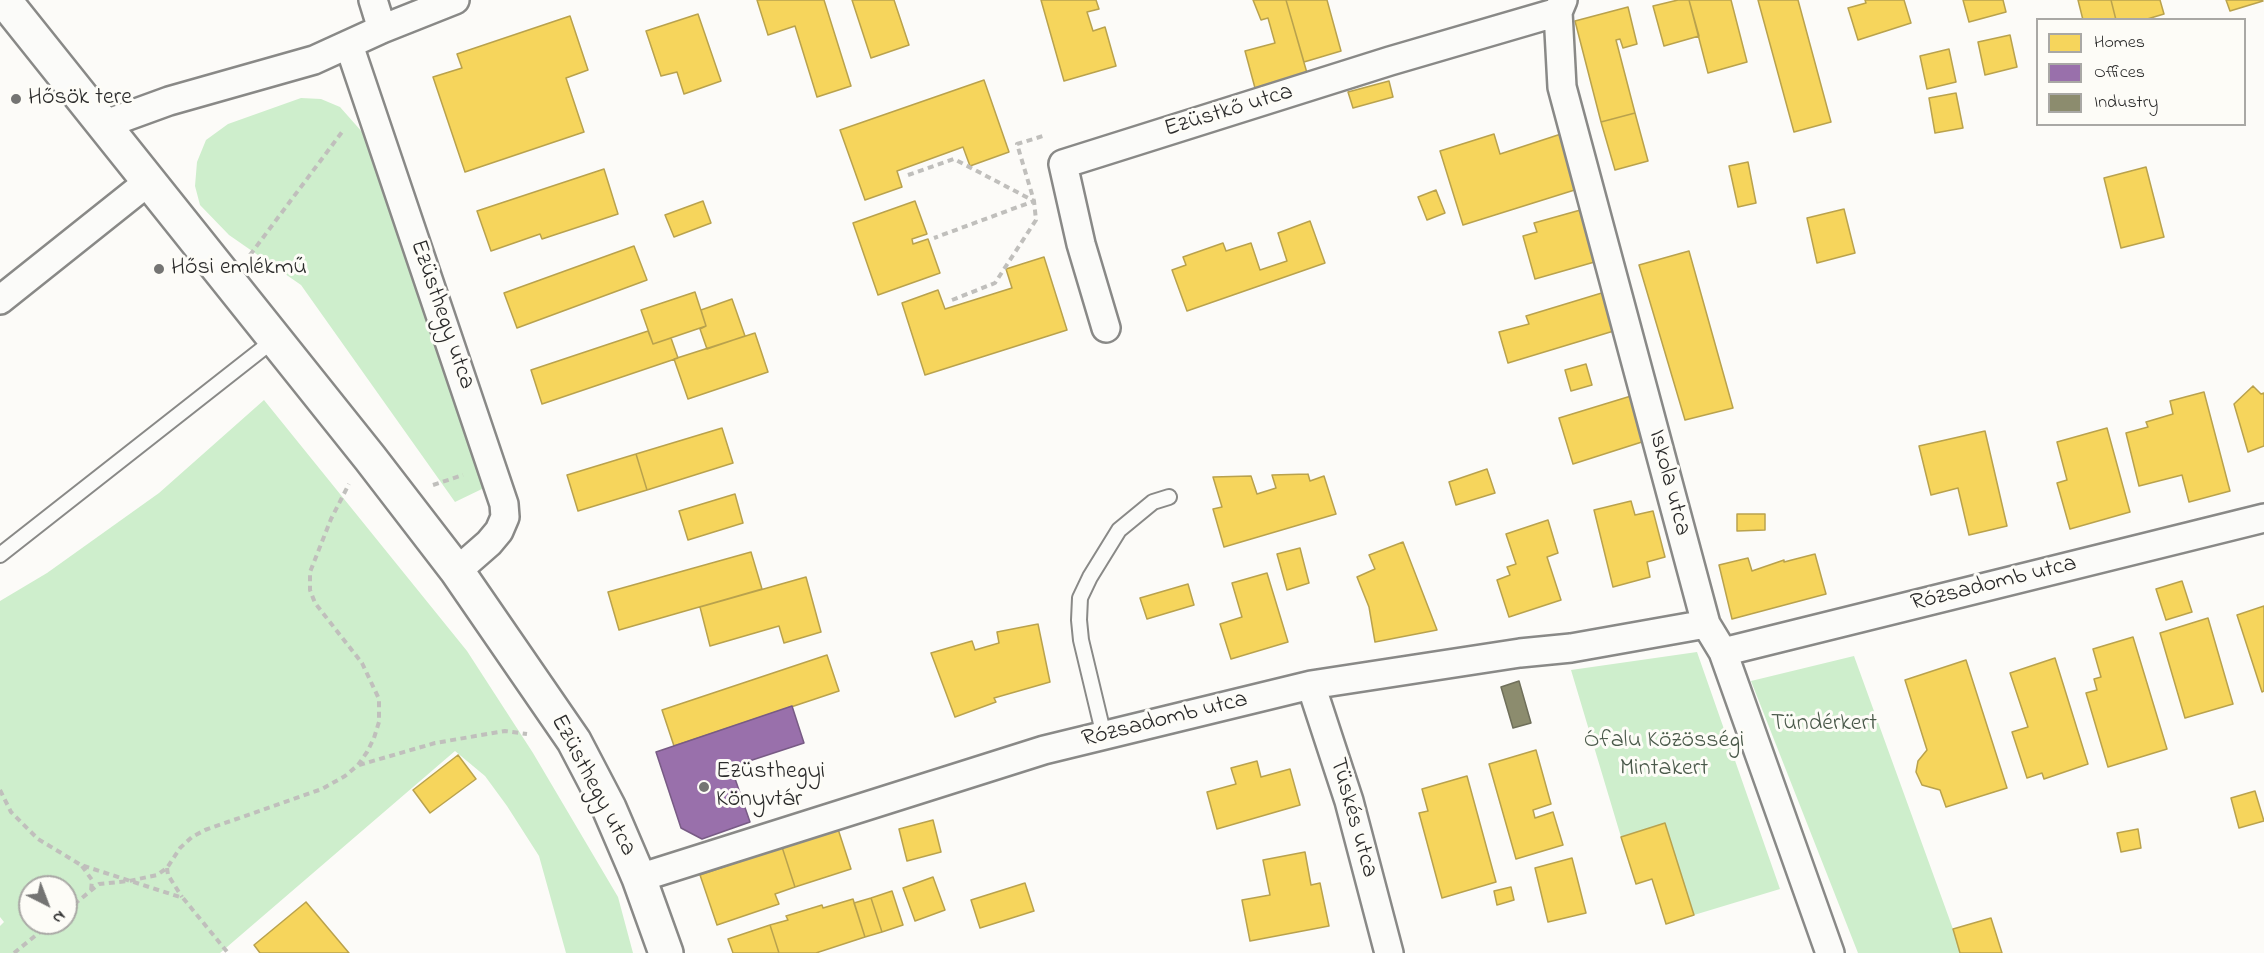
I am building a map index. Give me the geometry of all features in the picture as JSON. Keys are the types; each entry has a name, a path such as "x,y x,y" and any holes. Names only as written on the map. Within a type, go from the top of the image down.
{"street":[{"name":"Ezüsthegy utca","path":"4,0 370,458 457,571 574,741 609,808 639,878 666,953"},
{"path":"373,0 382,29"},
{"path":"103,125 169,101 314,60 382,29 455,0"},
{"name":"Ezüstkő utca","path":"1106,328 1081,244 1063,164 1560,6"},
{"name":"Iskola utca","path":"1560,6 1562,87 1706,624 1723,652 1830,953"},
{"name":"Ezüsthegy utca","path":"349,45 504,504 505,517 499,531 457,571"},
{"path":"0,300 148,182"},
{"name":"Rózsadomb utca","path":"1723,652 2264,518"},
{"name":"Rózsadomb utca","path":"639,878 1044,750 1311,685 1520,653 1571,648 1706,624"},
{"name":"Tüskés utca","path":"1311,685 1349,801 1389,953"}],"lane":[{"path":"0,555 275,339"},
{"path":"1104,736 1081,640 1080,598 1119,530 1153,502 1169,497"}],"path":[{"path":"230,283 342,132 374,120"},
{"path":"952,300 995,283 1036,220 1034,201 1017,144 1043,136"},
{"path":"908,175 954,159 1034,201"},
{"path":"934,238 1034,201"},
{"path":"78,901 99,884 157,875 167,868 180,848 192,837 205,830 322,789 345,777 358,765 374,738 379,722 379,699 362,663 315,603 310,590 310,572 342,496 352,479 370,458"},
{"path":"400,496 492,465"},
{"path":"358,765 435,742 505,730 574,741"},
{"path":"0,790 11,812 38,839 81,865 183,898"},
{"path":"81,865 92,880 91,891"},
{"path":"167,868 168,875 183,898 228,953"},
{"path":"14,953 36,935"}],"green space":[{"path":"301,98 321,99 340,107 363,133 484,488 455,502 301,285 229,235 200,205 195,186 197,162 206,140 228,124"},
{"path":"264,400 467,651 533,753 618,897 633,953 566,953 539,856 485,776 455,751 220,953 0,953 0,926 4,922 0,917 0,601 47,573 159,493"},
{"name":"Ófalu Közösségi Mintakert","path":"1697,652 1780,889 1694,915 1665,823 1621,837 1571,670"},
{"name":"Tündérkert","path":"1854,656 1960,953 1858,953 1751,681"}],"building: Homes":[{"path":"757,0 824,0 851,86 817,97 795,26 768,35"},
{"path":"852,0 894,0 909,45 871,58"},
{"path":"1041,0 1096,0 1099,9 1087,12 1093,31 1105,27 1116,66 1064,81"},
{"path":"1253,0 1286,0 1307,73 1255,88 1245,51 1275,43 1268,18 1261,20"},
{"path":"1286,0 1327,0 1341,51 1304,62"},
{"path":"1678,0 1689,0 1699,36 1664,46 1653,6"},
{"path":"1689,0 1731,0 1747,62 1708,73"},
{"path":"1758,0 1798,0 1831,122 1794,132"},
{"path":"1865,0 1904,0 1911,23 1858,40 1848,8 1866,3"},
{"path":"1963,0 2003,0 2006,12 1969,22"},
{"path":"2078,0 2111,0 2116,18 2082,18"},
{"path":"2111,0 2160,0 2164,14 2151,18 2116,18"},
{"path":"2226,0 2262,0 2263,1 2230,11"},
{"path":"1628,7 1637,44 1623,48 1620,39 1616,40 1635,113 1601,122 1575,21"},
{"path":"698,14 721,81 684,94 677,72 661,76 646,31"},
{"path":"570,16 588,70 566,78 584,132 465,172 433,77 462,68 457,54"},
{"path":"2010,35 2017,67 1985,75 1978,42"},
{"path":"1949,49 1956,82 1927,89 1920,56"},
{"path":"984,80 1009,152 970,166 963,147 897,171 902,187 865,200 840,130"},
{"path":"1389,81 1393,97 1353,108 1348,92"},
{"path":"1956,93 1963,128 1935,133 1929,98"},
{"path":"1635,113 1648,161 1615,170 1601,122"},
{"path":"1564,133 1581,188 1463,225 1440,151 1494,134 1500,154"},
{"path":"1748,162 1756,203 1738,207 1729,166"},
{"path":"2146,167 2164,237 2121,248 2104,178"},
{"path":"604,169 618,214 542,239 540,234 491,251 477,211"},
{"path":"1436,190 1445,213 1427,220 1418,197"},
{"path":"703,201 711,223 674,237 665,215"},
{"path":"915,201 927,234 912,239 913,244 928,239 940,273 878,295 853,223"},
{"path":"1584,209 1598,261 1535,279 1523,236 1537,232 1534,223"},
{"path":"1844,209 1855,253 1817,263 1807,218"},
{"path":"1310,221 1325,263 1187,311 1172,270 1186,265 1183,257 1223,243 1226,251 1251,243 1260,270 1287,261 1278,233"},
{"path":"634,246 647,280 517,328 504,293"},
{"path":"1689,251 1733,408 1685,420 1639,265"},
{"path":"1044,257 1067,330 925,375 902,303 938,290 945,309 1012,288 1006,269"},
{"path":"695,292 706,326 653,344 641,310"},
{"path":"1605,292 1617,330 1508,363 1499,332 1529,324 1526,316"},
{"path":"732,299 745,336 707,349 700,329 706,326 701,310"},
{"path":"648,331 653,344 671,338 678,358 542,404 531,370"},
{"path":"755,333 768,372 688,399 674,359"},
{"path":"1586,364 1592,385 1571,391 1565,370"},
{"path":"2253,386 2261,394 2264,393 2264,446 2248,452 2234,404"},
{"path":"2204,392 2230,491 2189,502 2182,475 2139,486 2126,433 2148,427 2146,422 2173,414 2170,401"},
{"path":"1631,396 1645,441 1573,464 1559,418"},
{"path":"722,428 733,463 647,490 636,454"},
{"path":"2107,428 2130,512 2070,529 2057,483 2067,480 2057,442"},
{"path":"1985,431 2007,526 1969,535 1958,488 1931,495 1919,446"},
{"path":"636,454 647,490 578,511 567,475"},
{"path":"1487,469 1495,493 1456,505 1449,482"},
{"path":"1308,474 1310,481 1324,476 1336,514 1224,547 1213,509 1222,507 1213,477 1251,476 1257,494 1276,488 1272,475"},
{"path":"735,494 743,523 688,540 679,511"},
{"path":"1631,501 1635,515 1653,511 1665,557 1647,562 1650,577 1613,587 1594,510"},
{"path":"1737,514 1765,514 1765,530 1737,531"},
{"path":"1548,520 1558,553 1547,557 1561,600 1509,617 1497,580 1510,575 1507,567 1516,564 1506,534"},
{"path":"1403,542 1437,630 1375,642 1369,607 1357,577 1375,569 1369,555"},
{"path":"1300,548 1309,583 1287,590 1277,554"},
{"path":"751,552 762,589 619,630 608,592"},
{"path":"1815,554 1826,594 1732,619 1719,565 1748,558 1752,571 1784,560 1784,562"},
{"path":"1267,573 1288,642 1231,659 1220,624 1242,617 1232,583"},
{"path":"806,577 821,632 784,643 779,626 710,646 700,607"},
{"path":"2182,581 2192,612 2166,620 2156,589"},
{"path":"1188,584 1194,605 1147,619 1140,598"},
{"path":"2264,606 2264,691 2262,692 2237,615"},
{"path":"2208,618 2233,704 2185,718 2160,633"},
{"path":"1038,624 1050,682 994,698 996,702 955,717 931,653 972,641 975,650 999,643 997,632"},
{"path":"2133,637 2167,749 2108,767 2086,693 2097,690 2094,679 2101,677 2093,649"},
{"path":"827,655 839,691 674,746 662,710"},
{"path":"2055,658 2088,764 2044,779 2042,773 2027,778 2012,732 2028,727 2010,673"},
{"path":"1966,660 2007,788 1946,807 1940,790 1922,785 1916,772 1918,761 1927,750 1905,680"},
{"path":"1536,750 1551,804 1533,810 1535,818 1553,812 1563,845 1516,859 1489,764"},
{"path":"458,755 476,779 430,813 413,790"},
{"path":"1257,761 1261,777 1290,769 1300,805 1217,829 1207,792 1236,784 1231,768"},
{"path":"1467,776 1496,882 1442,898 1419,813 1428,811 1422,789"},
{"path":"2255,791 2264,821 2239,828 2231,798"},
{"path":"933,820 941,852 907,861 899,829"},
{"path":"1665,823 1694,915 1666,924 1652,879 1636,884 1621,837"},
{"path":"838,829 851,869 795,887 782,847"},
{"path":"2138,829 2141,848 2121,852 2117,833"},
{"path":"782,847 795,887 775,894 779,904 717,925 700,875"},
{"path":"1305,852 1311,885 1320,883 1329,926 1250,941 1242,900 1270,895 1263,860"},
{"path":"1572,858 1586,913 1548,922 1535,868"},
{"path":"933,877 945,910 915,921 903,888"},
{"path":"1025,883 1034,911 980,928 971,900"},
{"path":"1511,887 1514,900 1497,905 1494,891"},
{"path":"892,891 903,925 882,932 871,898"},
{"path":"871,898 882,932 865,937 854,903"},
{"path":"853,899 865,937 816,953 779,953 770,925 788,920 786,916 822,905 823,908"},
{"path":"306,902 349,953 260,953 254,945"},
{"path":"1991,918 2002,953 1960,953 1953,929"},
{"path":"770,925 779,953 733,953 728,939"}],"building: Offices":[{"path":"792,706 804,743 731,767 750,822 702,839 681,828 656,752"}],"building: Industry":[{"path":"1519,681 1531,723 1513,728 1501,687"}],"place":[{"name":"Hősök tere","path":"16,99"},
{"name":"Hősi emlékmű","path":"159,269"},
{"name":"Ezüsthegyi Könyvtár","path":"704,787"}]}
